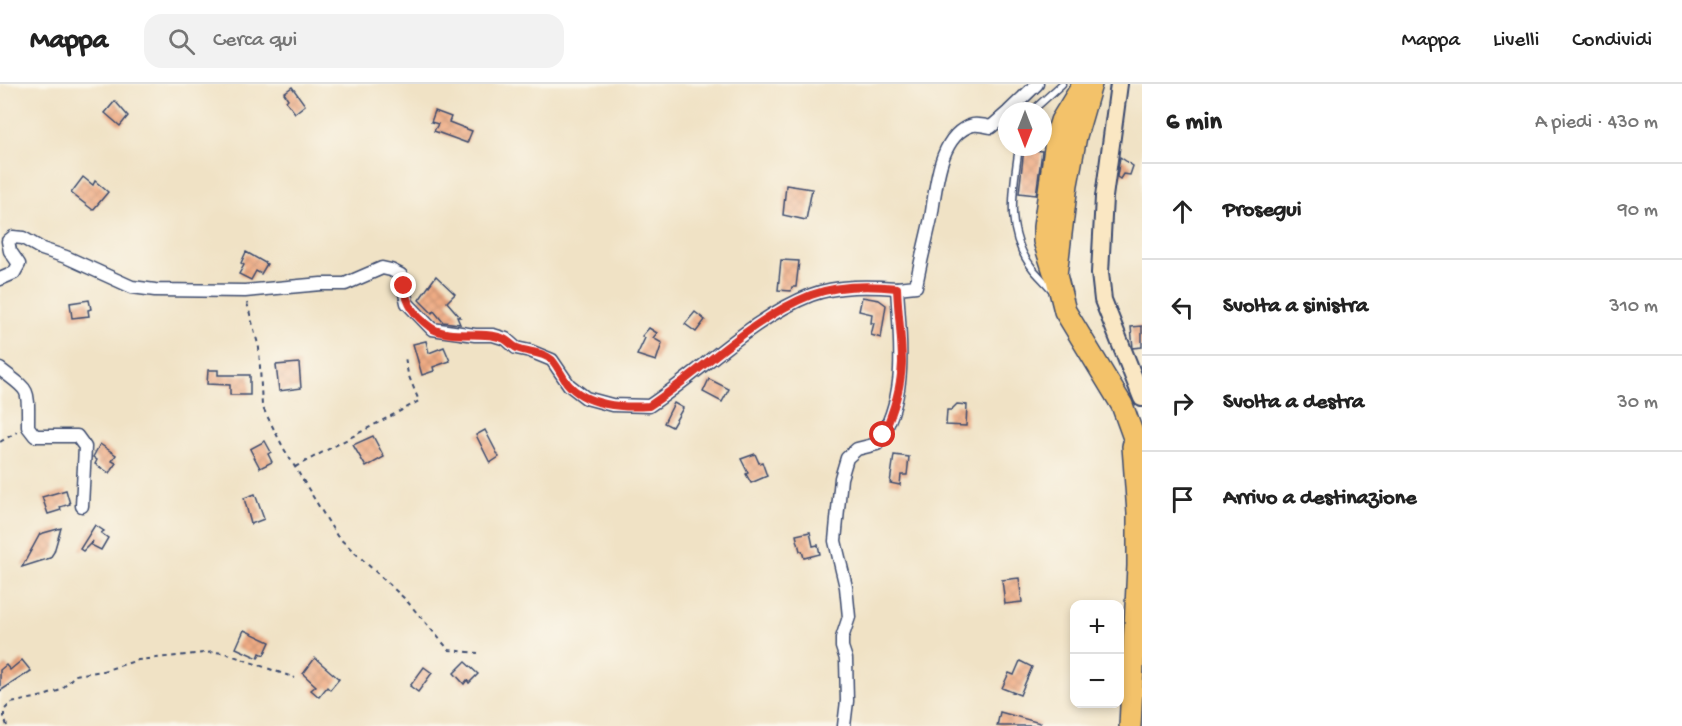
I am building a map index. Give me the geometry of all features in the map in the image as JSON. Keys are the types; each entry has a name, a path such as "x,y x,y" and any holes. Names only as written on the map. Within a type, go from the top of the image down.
{"highway":[{"path":"1084,84 1067,109 1057,134 1047,199 1044,241 1056,275 1061,299 1075,327 1122,405 1142,460"},
{"path":"1056,275 1067,184 1074,146 1091,84"},
{"path":"1130,726 1138,566 1138,513 1131,427"}],"main road":[{"path":"1119,84 1104,197 1100,273 1103,300 1142,398"}],"street":[{"path":"1018,102 1037,84"},
{"path":"0,279 14,273 19,264 10,251 8,241 13,237 23,238 42,249 66,257 132,287 194,291 245,291 345,284 381,268 392,270 401,275 407,303 432,329 493,335 506,339 516,348 552,360 569,385 586,398 612,405 649,406 773,314 812,295 837,288 916,286 938,170 944,154 964,129 975,124 991,127 998,121"},
{"path":"844,726 847,700 846,659 842,638 849,617 846,586 835,541 841,478 847,458 857,449 877,444 890,419 899,386 902,363 897,288"},
{"path":"0,369 26,389 28,427 35,436 77,436 85,447 82,506"}],"lane":[{"path":"1042,102 1062,84"},
{"path":"1017,156 1012,224 1020,246 1033,269 1061,299"}],"path":[{"path":"245,291 259,348 262,406 295,467 337,536 406,600 449,650 478,653"},
{"path":"295,467 419,401 408,374 405,357"},
{"path":"0,442 28,427"},
{"path":"7,726 4,710 11,703 61,690 75,675 103,671 138,660 225,652 295,678"}],"building":[{"path":"292,87 305,105 295,113 286,101 288,99 284,93"},
{"path":"115,101 128,116 120,126 105,113"},
{"path":"435,111 451,117 449,122 472,131 467,143 434,131 438,124 431,122"},
{"path":"1023,156 1041,156 1036,195 1019,193"},
{"path":"1120,157 1133,166 1130,175 1123,174 1120,179 1117,177"},
{"path":"83,177 93,185 95,181 108,192 93,210 71,193"},
{"path":"786,185 812,189 806,220 783,215"},
{"path":"246,252 267,264 261,274 256,271 251,280 239,274 244,265 241,263"},
{"path":"781,260 799,261 796,287 792,287 791,291 778,290"},
{"path":"436,276 455,294 447,302 460,317 457,317 460,324 443,322 434,311 432,313 419,300"},
{"path":"862,297 879,300 886,305 881,338 871,335 874,323 871,323 872,314 859,311"},
{"path":"89,300 91,309 88,310 89,316 72,318 70,303"},
{"path":"695,312 705,320 696,332 685,324"},
{"path":"1142,326 1142,347 1133,348 1131,327"},
{"path":"649,328 657,333 653,338 662,343 656,361 637,355 645,338 642,336"},
{"path":"426,341 429,353 444,347 450,361 433,367 434,371 422,375 413,344"},
{"path":"299,363 301,388 279,391 276,365"},
{"path":"208,370 218,370 218,375 250,375 250,395 230,395 230,385 207,384"},
{"path":"709,379 729,389 722,402 703,392"},
{"path":"674,403 683,408 672,427 664,423"},
{"path":"957,404 967,405 966,426 946,425 947,410 951,410"},
{"path":"485,430 499,457 490,463 476,435"},
{"path":"373,436 384,457 366,467 353,445"},
{"path":"265,441 271,452 268,454 272,462 260,468 250,449"},
{"path":"100,444 116,455 112,461 116,463 109,473 95,464 97,460 93,457"},
{"path":"755,454 759,463 762,462 767,476 751,483 741,459"},
{"path":"894,455 909,457 907,475 901,475 900,485 890,483"},
{"path":"66,490 70,504 48,514 42,497"},
{"path":"255,494 264,519 251,524 244,498"},
{"path":"95,525 104,531 101,533 108,538 101,550 91,545 93,541 83,551 80,549"},
{"path":"61,528 50,558 22,567 40,534"},
{"path":"810,532 813,546 818,545 820,554 804,558 796,535"},
{"path":"1019,578 1022,602 1005,604 1002,580"},
{"path":"244,630 270,642 264,655 260,653 258,658 236,648"},
{"path":"315,658 339,679 330,690 327,687 319,697 311,690 316,686 303,674"},
{"path":"22,660 31,671 0,691 0,670 6,665 10,670"},
{"path":"1020,661 1032,667 1020,695 1002,688 1009,673 1014,675"},
{"path":"465,662 478,674 469,683 467,680 464,684 454,673"},
{"path":"424,667 432,673 418,692 410,686"},
{"path":"1000,712 1040,723 1039,726 997,726"}],"route":[{"path":"404,286 407,303 432,329 493,335 506,339 516,348 543,355 552,360 569,385 586,398 612,405 633,407 649,406 773,314 812,295 837,288 875,286 897,288 902,363 899,386 883,435"}]}
